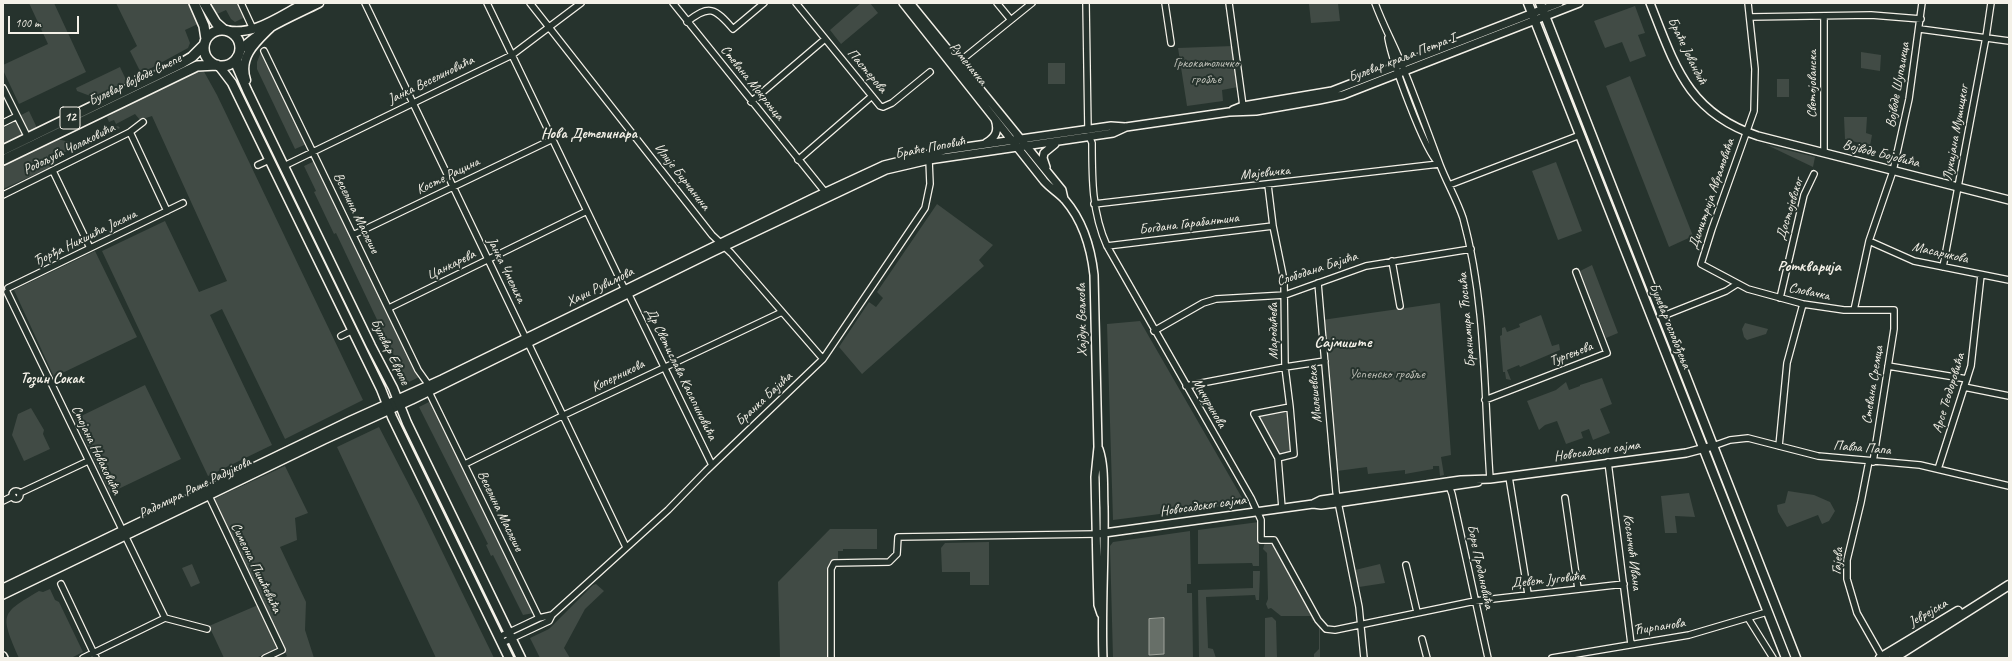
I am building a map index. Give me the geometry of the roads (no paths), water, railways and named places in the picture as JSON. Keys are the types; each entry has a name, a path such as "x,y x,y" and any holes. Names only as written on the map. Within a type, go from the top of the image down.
{"main road":[{"path":"194,3 203,24 205,42 204,51 207,59 218,66"},
{"path":"204,3 216,24 237,38 238,54"},
{"path":"225,30 241,32 253,29 305,3"},
{"path":"238,54 249,40 272,26 319,3"},
{"name":"Булевар ослобођења","path":"1528,3 1786,658"},
{"name":"Булевар ослобођења","path":"1542,9 1796,658"},
{"path":"261,120 245,77 245,65 248,52 252,46 272,26"},
{"name":"12","path":"205,42 214,32 225,30"},
{"name":"Булевар војводе Степе","path":"3,150 182,63 192,57 205,42"},
{"name":"12","path":"218,66 229,64 238,54"},
{"name":"Булевар Европе","path":"238,54 240,76 521,658"},
{"name":"Булевар војводе Степе","path":"3,160 197,66 218,66"},
{"name":"Булевар Европе","path":"218,66 232,84 509,658"},
{"name":"Јеврејска","path":"1896,658 1982,603 1992,595 2009,586"},
{"name":"Јеврејска","path":"1881,657 1966,606 1983,597 1992,595"}],"street":[{"path":"241,3 253,29"},
{"name":"Јанка Чмелика","path":"365,3 626,547"},
{"name":"Др Светислава Касапиновића","path":"487,3 712,465"},
{"name":"Илије Бирчанина","path":"530,3 722,245 823,359"},
{"name":"Јанка Веселиновића","path":"284,166 512,55 550,28 581,3"},
{"name":"Стевана Мокрањца","path":"673,3 826,195"},
{"name":"Стевана Мокрањца","path":"687,22 699,12 710,10 721,16 733,29 764,3"},
{"name":"Пастерова","path":"796,3 880,106 887,106 930,72"},
{"name":"Руменачка","path":"903,3 1013,141"},
{"name":"Руменачка","path":"910,3 1022,140"},
{"path":"997,3 1011,20"},
{"path":"959,62 1032,3"},
{"name":"Мичуринова","path":"1086,3 1089,133 1092,144 1094,204 1098,224 1107,246 1257,512 1261,520 1261,540 1274,540 1322,626 1326,629 1335,630 1417,612"},
{"path":"1165,3 1171,43"},
{"path":"1229,3 1243,106"},
{"name":"Бранимира Ћосића","path":"1375,3 1432,155 1439,164 1462,216 1475,269 1480,316 1485,400 1486,480"},
{"name":"Булевар краља Петра I","path":"1018,147 1059,142 1111,126 1126,127 1229,112 1244,112 1329,99 1402,72 1534,17 1542,9 1559,3"},
{"name":"Булевар краља Петра I","path":"1542,9 1579,3"},
{"name":"Браће Јовандић","path":"1650,3 1675,62 1689,90 1709,110 1730,124 1746,132"},
{"path":"1746,132 1754,110 1755,69 1748,3"},
{"name":"Војводе Шупљикца","path":"1857,309 1869,241 1893,171 1908,99 1920,29 1922,3"},
{"name":"Лукијана Мушицког","path":"1943,267 1986,37 1990,3"},
{"path":"1750,17 1871,15 1921,19"},
{"name":"Светојованска","path":"1824,16 1824,153"},
{"name":"Булевар краља Петра I","path":"1229,112 1243,106 1320,94 1534,17"},
{"path":"1920,29 2009,41"},
{"path":"751,102 825,39"},
{"name":"Веселина Маслеше","path":"264,51 418,370 429,388 539,618"},
{"path":"3,88 28,138"},
{"path":"798,160 872,96"},
{"path":"3,123 17,116"},
{"path":"983,145 996,134 998,128 995,119"},
{"name":"Родољуба Чолаковића","path":"3,195 130,132 143,122"},
{"path":"130,132 169,210"},
{"name":"Војводе Бојовића","path":"1746,132 2009,200"},
{"name":"Димитрија Аврамовића","path":"1721,275 1702,266 1701,262 1746,132"},
{"name":"Булевар краља Петра I","path":"1013,141 1089,133"},
{"path":"1449,185 1580,135"},
{"name":"Косте Рацина","path":"353,235 552,139"},
{"name":"Хајдук Вељкова","path":"1022,140 1062,190 1064,199 1083,230 1092,259 1098,447 1102,460 1100,534 1104,592 1101,614 1103,658"},
{"name":"Хајдук Вељкова","path":"1013,141 1053,191 1064,199"},
{"name":"Браће Поповић","path":"826,195 884,165 945,150 1013,141"},
{"path":"1050,175 1043,158 1044,152 1047,148 1059,142"},
{"name":"Браће Поповић","path":"826,195 886,170 929,160 1018,147"},
{"path":"258,165 269,160"},
{"name":"Бранка Бајића","path":"511,635 549,621 552,615 668,510 712,465 823,359 925,208 930,184 929,160"},
{"name":"Мајевичка","path":"1094,204 1439,164"},
{"path":"53,171 90,248"},
{"name":"Достојевског","path":"1780,298 1804,195 1814,174"},
{"name":"Мародићева","path":"1268,185 1273,226 1282,269 1285,295 1285,366 1294,454 1292,456 1278,458"},
{"name":"Хаџи Рувимова","path":"388,407 826,195"},
{"name":"Ђорђа Никшића Јохана","path":"5,290 183,203"},
{"name":"Цанкарева","path":"389,308 587,211"},
{"name":"Богдана Гарабантина","path":"1107,246 1273,226"},
{"name":"Масарикова","path":"1869,241 1908,259 2009,280"},
{"name":"Слободана Бајића","path":"1154,331 1203,303 1216,299 1285,295 1366,266 1392,260 1470,249"},
{"path":"1392,260 1400,306"},
{"name":"Тургењева","path":"1485,400 1607,353 1576,272"},
{"name":"Словачка","path":"1721,275 1737,284 1761,294 1803,304 1828,309 1892,309 1895,311"},
{"name":"Арсе Теодоровића","path":"1938,469 1967,379 1975,345 1981,275"},
{"name":"Милешевска","path":"1318,283 1337,501 1361,625 1364,658"},
{"name":"Булевар ослобођења","path":"1663,316 1726,291 1737,284"},
{"name":"Стојана Новаковића","path":"5,290 165,618"},
{"path":"1779,446 1787,363 1803,304"},
{"name":"Стевана Сремца","path":"1871,462 1888,366 1895,311"},
{"name":"Коперникова","path":"465,464 664,367 782,312"},
{"path":"341,336 351,331"},
{"path":"1186,386 1285,366 1325,361"},
{"path":"1888,366 1967,379"},
{"path":"1964,387 2009,396"},
{"name":"Радомира Раше Радујкова","path":"123,534 209,496 388,407"},
{"name":"Радомира Раше Радујкова","path":"3,596 17,585 388,407"},
{"path":"1282,508 1278,458 1254,414 1289,407"},
{"name":"Павла Папа","path":"1713,446 1730,440 1748,438 1818,456 1871,462 1912,464 2009,486"},
{"name":"Новосадског сајма","path":"1100,534 1313,504 1321,500 1337,501 1449,485 1472,479 1486,480 1608,462 1686,453 1713,446"},
{"path":"3,500 13,496 15,491 20,493 88,461"},
{"name":"Косанчић Ивана","path":"1608,462 1631,644"},
{"name":"Гајева","path":"1871,462 1847,560 1847,575 1849,590 1857,613 1881,657"},
{"path":"1509,477 1528,594"},
{"name":"Боре Продановића","path":"1449,485 1488,658"},
{"name":"Симеона Пишћевића","path":"209,496 282,650 265,658"},
{"path":"1565,498 1578,589"},
{"path":"831,658 831,569 832,565 836,563 889,562 897,554 897,538 1100,534"},
{"path":"1406,565 1417,612"},
{"path":"3,584 17,585"},
{"path":"61,584 95,655"},
{"name":"Девет Југовића","path":"1417,612 1474,601 1624,584"},
{"path":"3,600 17,585"},
{"name":"Радомира Раше Радујкова","path":"3,588 17,585"},
{"name":"Ћирпанова","path":"1552,658 1690,635 1767,612"},
{"name":"Бранка Бајића","path":"511,635 539,618 552,615"},
{"path":"83,658 95,655 165,618 207,628"},
{"path":"1748,618 1773,658"},
{"path":"501,640 511,635"},
{"path":"1422,639 1427,658"}],"district":[{"name":"Нова Детелинара","path":"589,134"},
{"name":"Роткварија","path":"1809,267"},
{"name":"Сајмиште","path":"1343,343"},
{"name":"Тозин Сокак","path":"52,379"}],"park label":[{"name":"Гркокатоличко гробље","path":"1206,72"},
{"name":"Успенско гробље","path":"1387,374"}]}
